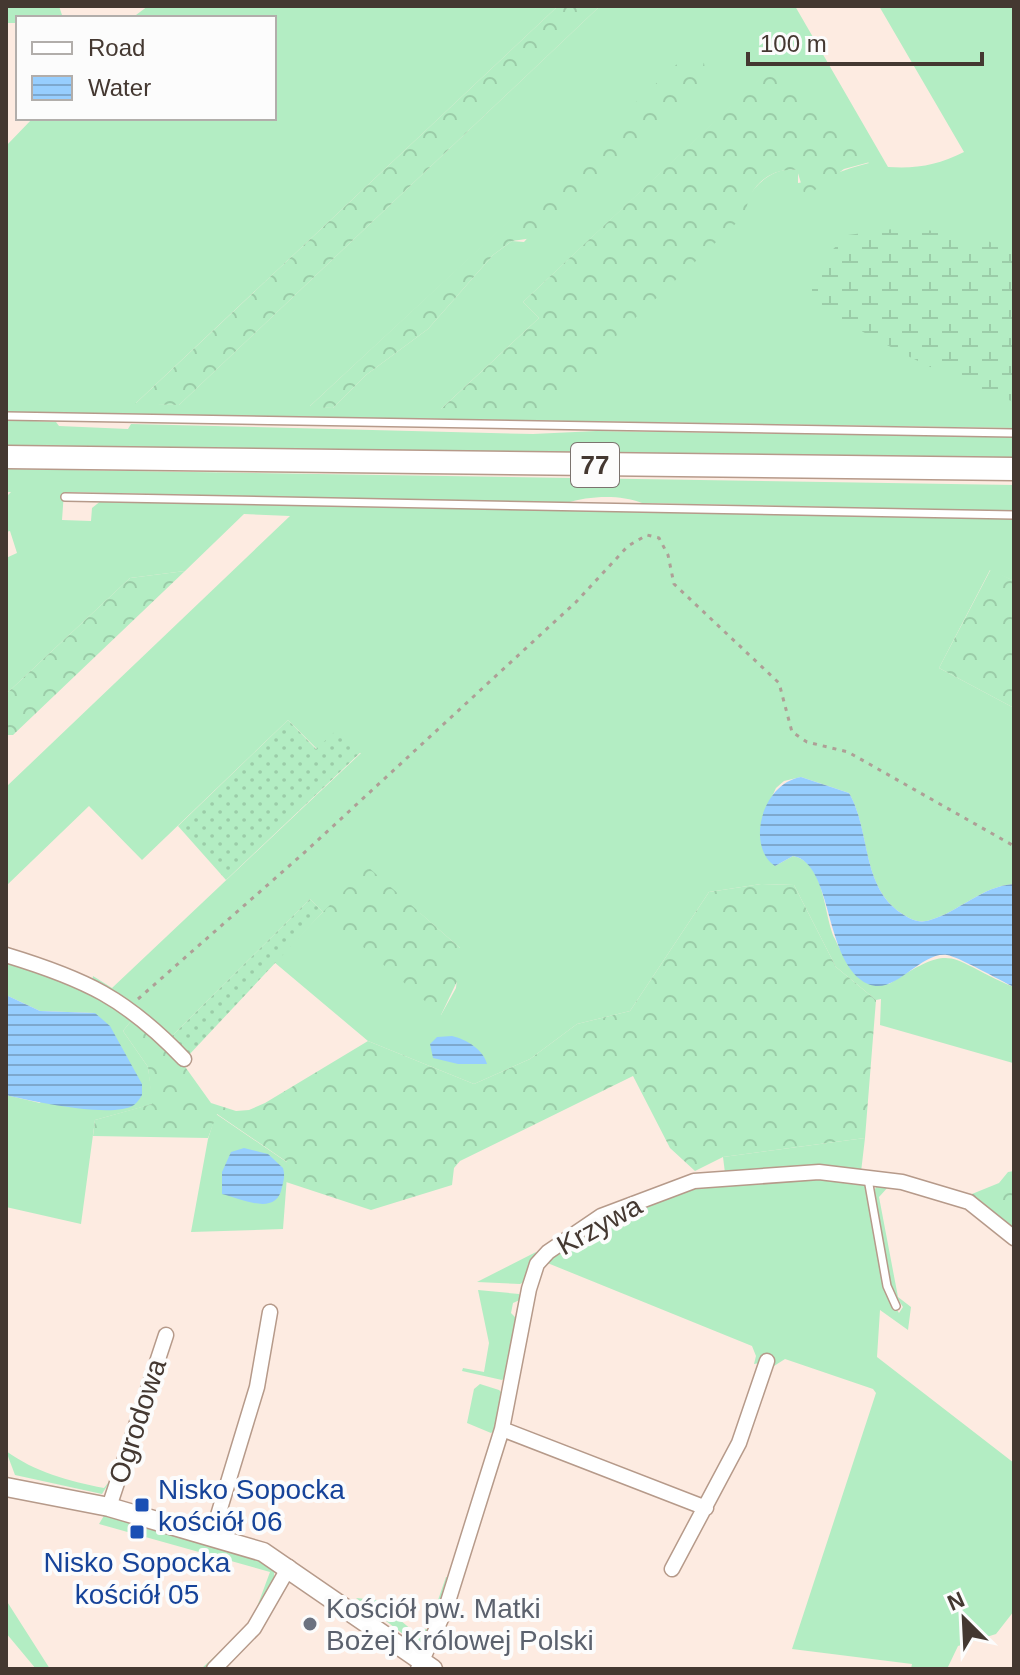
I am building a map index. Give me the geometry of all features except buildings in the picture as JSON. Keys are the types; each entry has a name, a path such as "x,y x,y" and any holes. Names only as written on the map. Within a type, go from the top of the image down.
{"main road":[{"name":"77","path":"6,457 1014,469"}],"street":[{"path":"6,955 75,977 129,1007 184,1059"},
{"name":"Krzywa","path":"425,1667 502,1429 529,1289 537,1264 548,1252 601,1216 694,1181 819,1172 902,1182 969,1202 1014,1238"},
{"path":"212,1535 257,1387 270,1312"},
{"name":"Ogrodowa","path":"109,1507 166,1335"},
{"path":"672,1569 739,1443 767,1361"},
{"path":"502,1429 706,1508"},
{"path":"6,1483 109,1507 263,1552 289,1567 425,1667"},
{"path":"214,1669 254,1628 289,1567"}],"lane":[{"path":"6,416 1014,433"},
{"path":"65,497 1014,515"},
{"path":"868,1177 887,1286 896,1306"}],"path":[{"path":"129,1007 305,852 576,602 628,546 647,535 659,538 674,584 779,683 792,732 807,742 848,752 1014,846"}],"green space":[{"path":"6,6 59,6 62,16 16,16 16,23 6,23"},
{"path":"148,6 558,6 136,403 179,405 600,6 795,6 888,167 918,167 964,152 879,6 1014,6 1014,428 6,412 6,146 31,120 276,120 276,16 135,16","holes":["692,52 524,242 512,241 493,255 428,329 366,375 333,408 310,406","770,70 869,163 798,183 798,170 782,171 768,177 746,200 441,409 539,318 523,302"]},
{"path":"558,6 600,6 179,405 135,404"},
{"path":"691,51 704,63 706,76 533,238 512,241 493,255 428,329 366,375 333,408 309,407"},
{"path":"770,69 870,162 844,169 815,190 804,193 797,170 769,175 755,187 746,214 535,412 440,410 539,318 523,302"},
{"path":"908,227 984,239 1014,254 1014,402 910,357 812,302 812,269 848,235"},
{"path":"6,420 128,429 131,424 533,434 596,431 1014,437 1014,460 6,445"},
{"path":"6,469 1014,485 1014,511 642,503 604,497 566,503 64,492 62,520 91,521 92,508 102,500 1014,519 1014,581 990,570 939,668 1014,708 1014,884 991,889 941,916 926,921 915,920 888,902 879,888 849,793 801,777 784,781 776,788 763,816 775,866 793,856 812,869 822,891 835,939 860,977 889,984 928,962 952,958 1014,987 1013,1063 880,1025 881,999 876,1000 836,967 794,885 761,884 709,892 630,1011 577,1024 530,1059 474,1084 368,1041 274,962 323,912 310,899 170,1038 151,1018 92,981 93,976 112,988 361,753 317,749 288,720 142,860 89,806 6,886 6,787 290,516 244,514 185,571 130,578 6,694 6,558 17,553 10,531 6,532 6,497 11,492 6,492","holes":["420,913 460,948 456,988 441,1015"]},
{"path":"991,569 1014,581 1014,708 939,668"},
{"path":"185,571 13,735 6,735 6,694 130,578"},
{"path":"288,720 316,749 339,728 361,752 226,880 178,826"},
{"path":"368,867 460,948 462,971 441,1015 323,912"},
{"path":"761,884 794,885 836,967 876,1000 865,1138 723,1157 695,1171 670,1148 633,1076 460,1161 454,1168 452,1185 371,1210 286,1182 287,1162 217,1114 208,1138 93,1136 95,1120 152,1104 148,1067 123,1031 135,1016 181,1061 211,1103 236,1111 249,1110 265,1103 368,1041 474,1084 530,1059 577,1024 630,1011 709,892"},
{"path":"310,899 323,912 187,1057 170,1038"},
{"path":"6,958 70,979 135,1016 123,1031 148,1067 153,1104 95,1120 81,1224 6,1207 6,1095 40,1103 95,1013 40,1011 6,995"},
{"path":"216,1114 288,1163 283,1229 191,1232 208,1139"},
{"path":"865,1138 861,1172 725,1173 723,1157"},
{"path":"1014,1171 1014,1232 967,1196 999,1183 1008,1172"},
{"path":"861,1177 868,1190 886,1292 899,1313 903,1307 890,1287 873,1192 877,1186 897,1184 962,1203 1014,1241 962,1204 895,1185 889,1186 879,1197 898,1297 911,1307 908,1330 880,1310 877,1357 1014,1463 1014,1611 996,1634 958,1646 947,1669 911,1669 912,1664 792,1649 876,1393 873,1389 785,1359 774,1366 769,1364 770,1358 763,1356 760,1363 754,1364 756,1356 752,1346 545,1262 576,1236 627,1209 696,1184 742,1179"},
{"path":"536,1252 526,1281 520,1284 477,1282"},
{"path":"478,1290 519,1294 522,1299 513,1303 511,1313 518,1320 507,1376 502,1380 462,1371 463,1368 484,1372 489,1343"},
{"path":"480,1384 499,1390 504,1395 498,1429 491,1433 467,1423 474,1389"},
{"path":"6,1451 40,1470 78,1482 104,1488 112,1478 102,1494 15,1475"},
{"path":"105,1514 133,1522 131,1532 142,1535 145,1524 249,1554 274,1569 273,1582 261,1610 251,1624 228,1650 207,1669 201,1669 251,1623 270,1572 99,1524"},
{"path":"446,1577 451,1578 431,1631 420,1647 356,1598 388,1601 387,1609 413,1631 428,1629"},
{"path":"6,1600 50,1669 36,1669 6,1633"}],"water":[{"path":"801,777 849,793 879,888 888,902 908,917 918,921 930,920 991,889 1014,884 1014,987 947,955 927,960 898,979 878,986 868,984 854,973 835,937 816,876 806,863 793,856 775,866 766,857 761,845 762,817 768,803 787,782"},
{"path":"6,995 40,1011 95,1013 110,1026 142,1084 142,1095 138,1101 123,1109 91,1110 6,1095"},
{"path":"452,1036 474,1046 487,1064 458,1064 433,1058 430,1044 437,1037"},
{"path":"244,1148 268,1154 283,1168 282,1187 273,1201 258,1204 222,1194 222,1172 231,1152"}],"place":[{"name":"Nisko Sopocka kościół 06","path":"142,1505"},
{"name":"Nisko Sopocka kościół 05","path":"137,1532"},
{"name":"Kościół pw. Matki Bożej Królowej Polski","path":"310,1624"}]}
